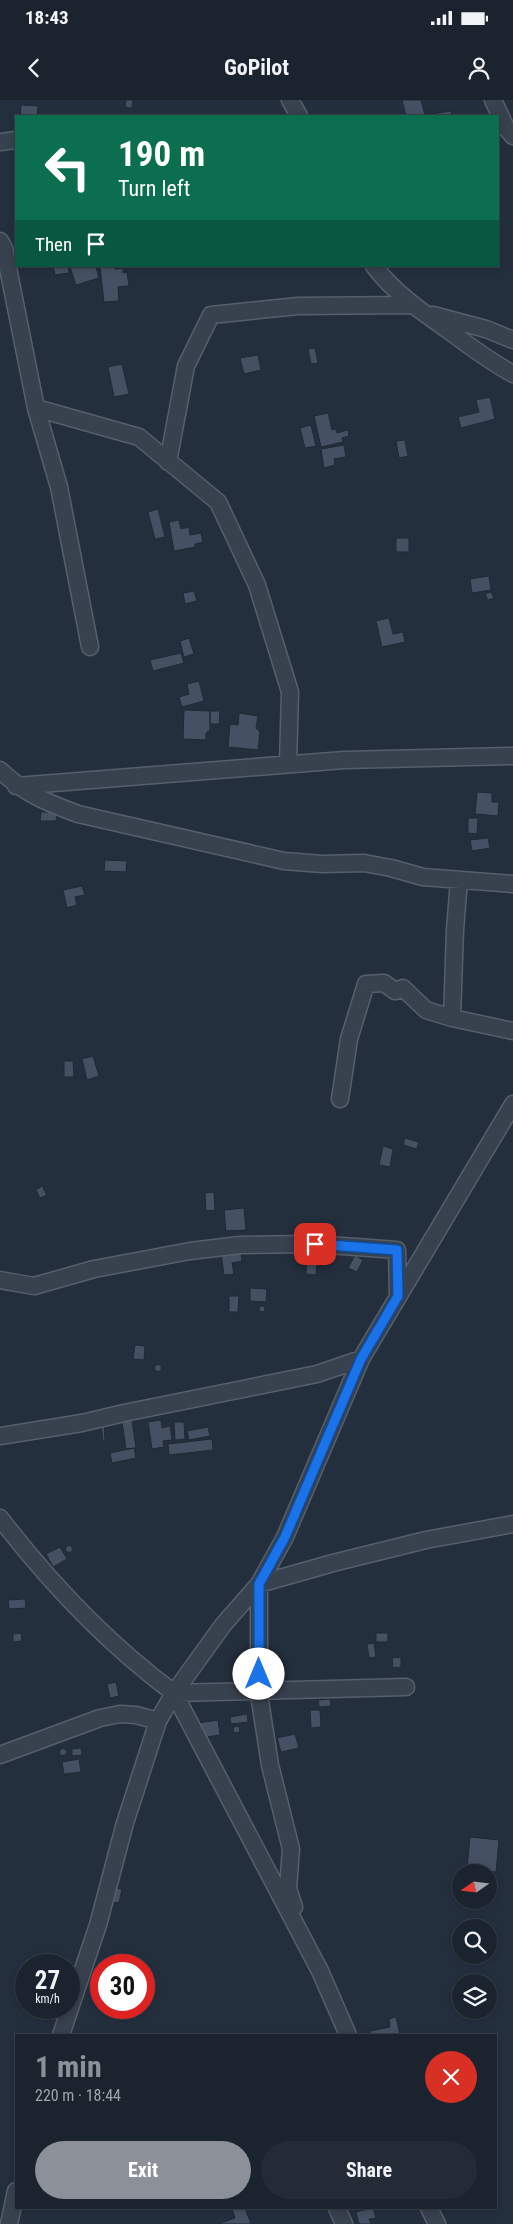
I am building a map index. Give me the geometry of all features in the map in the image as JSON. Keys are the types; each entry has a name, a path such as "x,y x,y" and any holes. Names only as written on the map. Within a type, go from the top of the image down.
{"street":[{"path":"290,100 298,115"},
{"path":"493,100 506,128 513,136"},
{"path":"0,142 15,140"},
{"path":"0,241 4,248 36,408 59,487 90,647"},
{"path":"375,267 382,277 419,308 496,365 513,374"},
{"path":"168,462 186,366 211,315 298,306 419,308 486,329 513,340"},
{"path":"36,408 139,437 218,502 257,585 290,692 288,764"},
{"path":"16,786 344,760 513,756"},
{"path":"0,770 16,786 54,805 78,814 284,861 322,864 364,863 422,877 513,884"},
{"path":"452,1018 454,930 459,880"},
{"path":"340,1099 348,1039 366,984 384,983 395,991 403,988 426,1010 452,1018 513,1030"},
{"path":"61,2034 98,1925 125,1823 158,1721 174,1693 223,1625 259,1584 285,1537 361,1359 513,1104"},
{"path":"0,1280 34,1286 94,1270 190,1251 240,1245 315,1244 397,1250 398,1296"},
{"path":"0,1436 82,1423 317,1374 361,1359"},
{"path":"0,1518 31,1559 64,1595 146,1672 174,1693 320,1971 348,2034"},
{"path":"259,1584 332,1563 426,1540 513,1524"},
{"path":"259,1584 259,1692 270,1765 290,1850 288,1888 303,1938"},
{"path":"174,1693 406,1687"},
{"path":"0,1755 100,1718 120,1714 136,1715 158,1721"},
{"path":"9,2224 15,2196"},
{"path":"337,2209 344,2224"},
{"path":"430,2209 437,2224"}],"building":[{"path":"126,100 133,100 132,108 125,107"},
{"path":"402,100 421,100 425,115 406,115"},
{"path":"21,105 38,106 37,115 20,115"},
{"path":"451,111 452,115 431,115"},
{"path":"53,267 68,267 69,273 55,275"},
{"path":"70,267 96,267 99,278 76,285"},
{"path":"100,267 123,268 123,273 127,272 129,286 118,287 119,301 104,302"},
{"path":"315,348 318,363 311,364 308,349"},
{"path":"258,355 261,370 244,374 240,358"},
{"path":"122,364 129,394 114,397 108,367"},
{"path":"490,397 495,419 461,428 458,417 479,412 476,400"},
{"path":"328,413 332,430 336,429 337,433 348,430 349,436 342,438 343,442 321,447 314,416"},
{"path":"311,425 316,446 305,448 300,428"},
{"path":"405,440 408,456 399,458 396,441"},
{"path":"344,445 346,457 334,459 335,465 324,468 321,449"},
{"path":"158,509 165,537 155,539 148,512"},
{"path":"179,520 181,529 189,527 190,535 201,533 203,542 195,544 195,547 174,551 169,522"},
{"path":"396,538 409,538 409,552 396,552"},
{"path":"489,576 491,590 472,593 470,579"},
{"path":"194,591 197,601 185,604 183,593"},
{"path":"491,592 494,598 488,600 485,594"},
{"path":"389,618 393,634 403,632 405,642 382,647 376,621"},
{"path":"189,638 194,654 184,657 180,641"},
{"path":"181,653 184,663 153,671 150,660"},
{"path":"199,681 204,701 182,707 179,697 189,694 187,684"},
{"path":"184,710 210,711 210,730 206,733 206,740 183,739"},
{"path":"210,711 220,711 219,724 210,724"},
{"path":"239,713 258,716 256,728 260,732 258,750 228,747 230,724 238,725"},
{"path":"477,792 492,793 492,802 499,802 498,816 475,814"},
{"path":"41,812 57,812 56,821 40,821"},
{"path":"468,818 478,818 477,834 468,833"},
{"path":"488,838 490,848 472,851 470,840"},
{"path":"105,860 127,861 126,872 104,871"},
{"path":"82,886 85,895 75,897 77,905 67,908 63,890"},
{"path":"93,1056 99,1076 87,1080 82,1059"},
{"path":"64,1061 73,1061 74,1077 64,1077"},
{"path":"405,1138 419,1142 417,1149 403,1145"},
{"path":"383,1146 393,1149 390,1167 379,1165"},
{"path":"42,1186 47,1195 40,1198 36,1190"},
{"path":"214,1192 215,1210 206,1211 205,1193"},
{"path":"244,1208 246,1230 226,1231 224,1210"},
{"path":"309,1224 322,1225 322,1242 309,1242"},
{"path":"307,1249 318,1250 316,1275 306,1274"},
{"path":"241,1250 242,1261 232,1263 234,1274 224,1275 221,1252"},
{"path":"323,1250 336,1251 336,1259 323,1258"},
{"path":"355,1255 363,1260 357,1272 348,1268"},
{"path":"250,1288 267,1289 266,1302 250,1301"},
{"path":"229,1296 239,1296 238,1312 229,1312"},
{"path":"262,1306 265,1309 262,1312 259,1309"},
{"path":"135,1345 145,1346 144,1360 133,1359"},
{"path":"158,1365 161,1368 158,1371 155,1368"},
{"path":"132,1420 136,1448 126,1449 122,1422"},
{"path":"161,1420 162,1428 170,1426 172,1440 163,1441 164,1447 152,1449 148,1422"},
{"path":"104,1422 105,1441 103,1442 101,1423"},
{"path":"174,1422 184,1422 185,1439 175,1440"},
{"path":"208,1427 210,1436 189,1440 187,1431"},
{"path":"212,1439 213,1450 169,1455 168,1444"},
{"path":"134,1448 136,1458 112,1463 110,1453"},
{"path":"69,1546 72,1549 69,1552 66,1549"},
{"path":"60,1547 67,1559 53,1567 46,1554"},
{"path":"25,1599 26,1608 9,1609 8,1600"},
{"path":"21,1633 22,1641 13,1642 13,1634"},
{"path":"376,1633 388,1633 388,1642 376,1642"},
{"path":"374,1643 376,1657 369,1658 367,1644"},
{"path":"401,1657 401,1667 393,1668 392,1658"},
{"path":"116,1682 119,1696 110,1698 107,1684"},
{"path":"330,1699 331,1706 319,1707 318,1700"},
{"path":"310,1710 320,1710 321,1727 311,1728"},
{"path":"247,1714 248,1722 231,1724 230,1717"},
{"path":"218,1720 220,1735 200,1738 198,1723"},
{"path":"239,1726 240,1732 234,1733 233,1727"},
{"path":"295,1734 299,1748 281,1752 277,1738"},
{"path":"63,1748 67,1752 63,1756 59,1752"},
{"path":"81,1748 82,1755 72,1756 72,1749"},
{"path":"79,1759 81,1772 64,1774 62,1762"},
{"path":"470,1837 499,1840 497,1864 467,1864"},
{"path":"114,1888 122,1889 119,1903 111,1902"},
{"path":"396,2017 400,2034 370,2034 370,2031 390,2027 389,2019"},
{"path":"232,2209 245,2209 251,2224 218,2224 235,2218"},
{"path":"373,2209 376,2218 369,2219 371,2224 359,2224 356,2212"}],"route":[{"path":"259,1674 259,1584 285,1537 361,1359 398,1296 397,1250 315,1244"}]}
